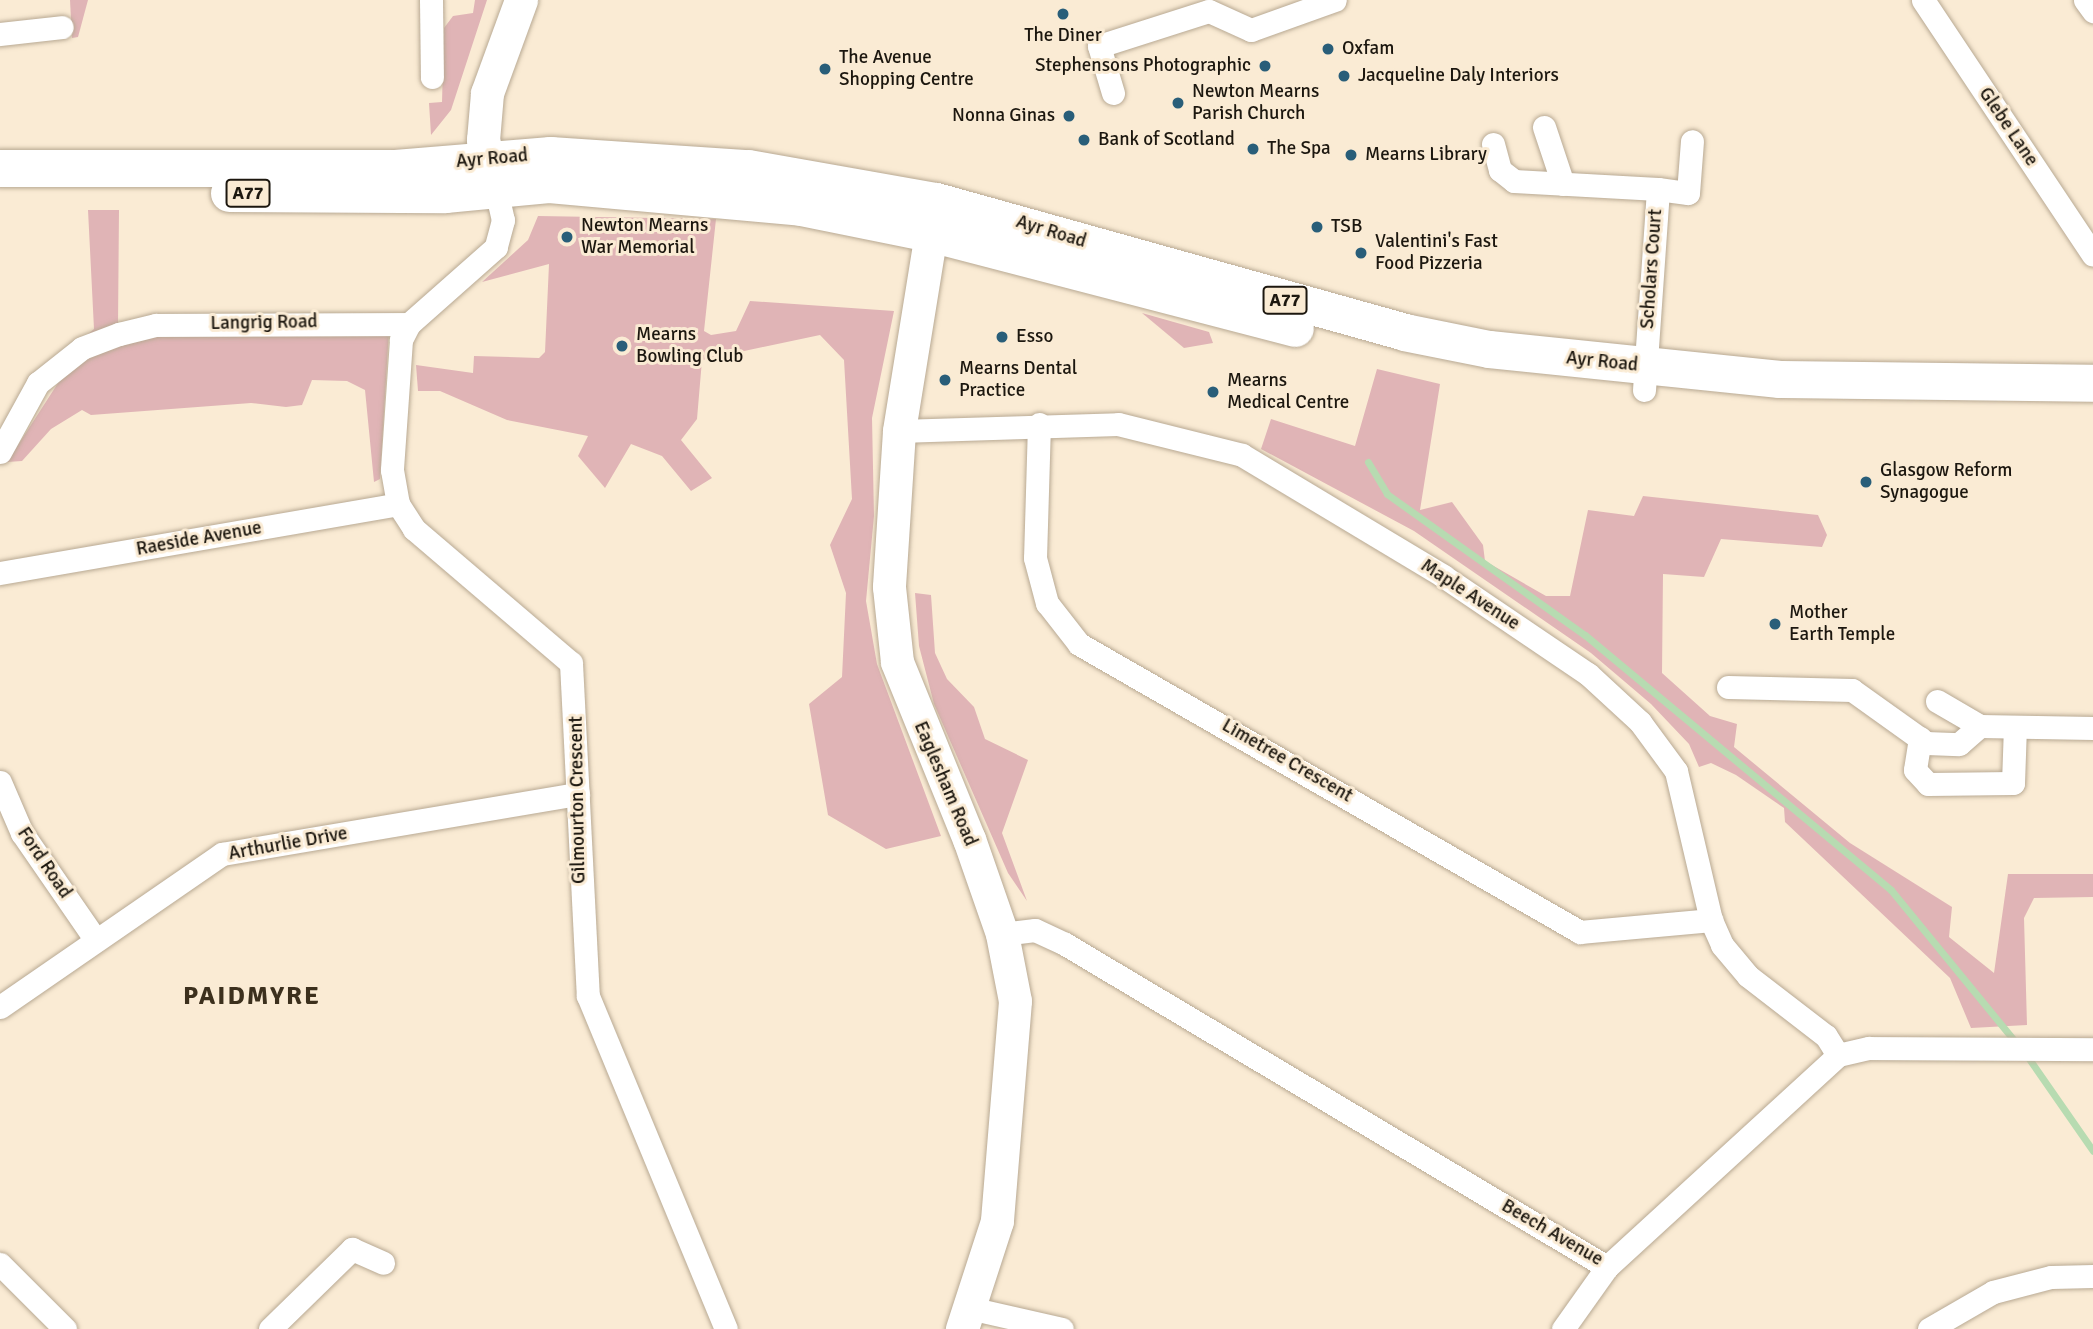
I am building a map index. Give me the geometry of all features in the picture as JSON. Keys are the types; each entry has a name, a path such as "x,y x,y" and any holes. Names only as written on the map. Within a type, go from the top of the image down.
{"main road":[{"name":"Ayr Road","path":"0,168 491,174 549,184 662,190 800,207 933,217 1377,348 1488,371 1644,378 2093,383"},
{"name":"Ayr Road","path":"0,192 491,174"},
{"name":"Ayr Road","path":"1644,378 1756,400 2093,408"}],"street":[{"path":"431,0 432,77"},
{"path":"409,324 496,247 503,220 491,174 483,121 494,63 521,0"},
{"path":"1113,93 1099,46 1209,10 1251,30 1335,0"},
{"name":"Glebe Lane","path":"1923,0 2093,255"},
{"path":"2085,0 2093,11"},
{"path":"1,33 62,27"},
{"path":"1544,127 1563,184"},
{"name":"Scholars Court","path":"1644,378 1658,189 1688,193 1692,141"},
{"path":"1493,144 1500,170 1514,181 1658,189"},
{"name":"Eaglesham Road","path":"933,217 899,430 889,587 897,662 1002,934 1015,1000 1011,1081 997,1221 968,1319"},
{"name":"Langrig Road","path":"0,452 38,383 82,348 119,334 156,325 409,324"},
{"name":"Gilmourton Crescent","path":"409,324 397,360 392,470 398,504 414,529 570,663 588,996 726,1329"},
{"name":"Maple Avenue","path":"899,430 1039,424 1118,424 1242,455 1443,576 1588,674 1640,722 1676,771 1711,920 1748,976 1826,1036 1838,1055"},
{"name":"Limetree Crescent","path":"1039,424 1035,558 1047,603 1079,644 1580,932 1711,920"},
{"name":"Raeside Avenue","path":"0,573 398,504"},
{"path":"1728,687 1852,690 1920,738 1959,744 1980,726"},
{"path":"1937,701 1980,726 2093,728"},
{"path":"1920,738 1915,770 1928,784 2012,783 2015,727"},
{"name":"Ford Road","path":"0,782 22,833 95,939"},
{"name":"Arthurlie Drive","path":"0,1007 222,854 578,794"},
{"name":"Beech Avenue","path":"1002,934 1035,930 1065,944 1607,1267 1838,1055"},
{"path":"1838,1055 1869,1048 2093,1049"},
{"path":"270,1329 348,1239 383,1263"},
{"path":"0,1264 65,1329"},
{"path":"1563,1329 1607,1267"},
{"path":"1929,1329 1993,1292 2051,1277 2093,1276"},
{"path":"968,1319 1062,1329"}],"shaded area":[{"path":"70,0 88,0 78,37 72,38"},
{"path":"475,0 487,0 451,110 431,135 429,103 442,102 444,28 453,16 473,13"},
{"path":"88,210 119,210 118,326 80,341 94,329"},
{"path":"538,216 716,219 704,331 711,335 736,331 750,301 894,311 872,418 874,516 866,601 877,664 941,836 886,849 828,815 809,704 842,677 846,593 830,545 852,499 844,360 820,335 702,360 697,419 681,440 712,478 691,491 662,456 631,444 605,488 578,456 588,436 507,420 440,391 418,391 416,365 473,373 474,356 539,358 545,352 549,264 482,282 528,240"},
{"path":"1142,313 1209,332 1213,343 1184,348"},
{"path":"389,330 380,479 374,482 365,390 347,381 312,380 302,405 286,407 251,403 91,415 82,410 51,429 22,461 7,462 60,380 90,351 155,333"},
{"path":"1377,369 1440,384 1420,510 1452,502 1483,545 1485,561 1546,596 1570,596 1588,510 1634,516 1643,496 1818,515 1827,535 1822,547 1721,539 1704,577 1663,574 1662,673 1710,716 1737,724 1734,747 1850,843 1952,907 1949,937 1994,973 2008,874 2093,874 2093,897 2034,898 2024,918 2027,1025 1971,1028 1950,978 1785,822 1784,808 1736,775 1711,763 1699,767 1689,744 1651,704 1591,653 1414,531 1261,449 1271,419 1355,446"},
{"path":"915,593 931,595 935,653 947,679 974,707 985,739 1028,760 1002,833 1027,901 1008,873 934,704 919,646"}],"waterway":[{"path":"1368,462 1387,494 1585,635 1891,890 2017,1044"},
{"path":"2025,1053 2093,1151"}],"place":[{"name":"The Diner","path":"1063,14"},
{"name":"Oxfam","path":"1328,49"},
{"name":"Stephensons Photographic","path":"1265,66"},
{"name":"The Avenue Shopping Centre","path":"825,69"},
{"name":"Jacqueline Daly Interiors","path":"1344,76"},
{"name":"Newton Mearns Parish Church","path":"1178,103"},
{"name":"Nonna Ginas","path":"1069,116"},
{"name":"Bank of Scotland","path":"1084,140"},
{"name":"The Spa","path":"1253,149"},
{"name":"Mearns Library","path":"1351,155"},
{"name":"TSB","path":"1317,227"},
{"name":"Newton Mearns War Memorial","path":"567,237"},
{"name":"Valentini's Fast Food Pizzeria","path":"1361,253"},
{"name":"Esso","path":"1002,337"},
{"name":"Mearns Bowling Club","path":"622,346"},
{"name":"Mearns Dental Practice","path":"945,380"},
{"name":"Mearns Medical Centre","path":"1213,392"},
{"name":"Glasgow Reform Synagogue","path":"1866,482"},
{"name":"Mother Earth Temple","path":"1775,624"}],"district":[{"name":"PAIDMYRE","path":"252,997"}]}
